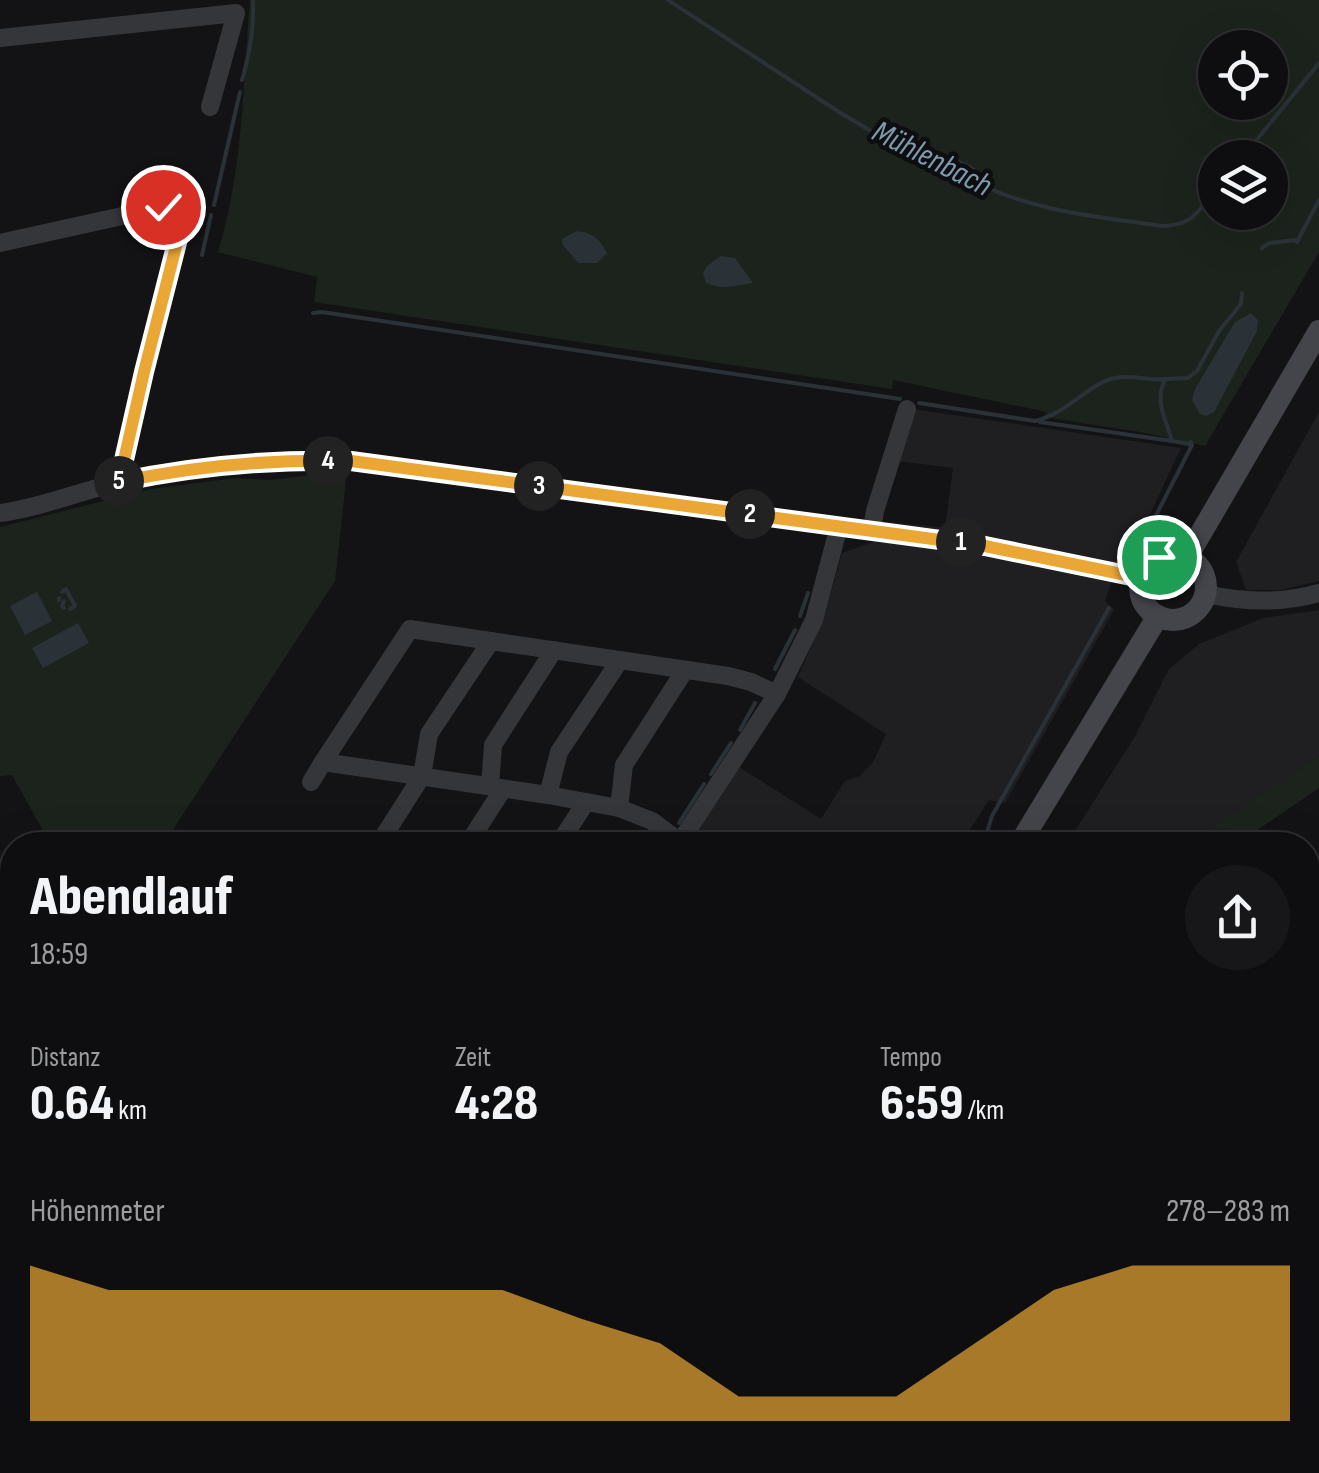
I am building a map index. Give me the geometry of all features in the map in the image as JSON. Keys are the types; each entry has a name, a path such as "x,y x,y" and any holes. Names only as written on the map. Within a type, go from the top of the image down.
{"main road":[{"path":"1187,557 1319,332"},
{"path":"1159,557 1187,557 1204,576 1206,594 1196,611 1187,617 1167,620 1143,600 1141,578 1159,557"},
{"path":"1028,832 1158,616"}],"street":[{"path":"0,38 172,10 236,12 210,106"},
{"path":"0,242 163,207 185,206 119,482"},
{"path":"872,530 874,511 906,409"},
{"path":"0,513 160,474 252,462 351,461 985,546 1141,578"},
{"path":"687,832 777,694 814,620 839,526"},
{"path":"1206,594 1254,602 1319,593"},
{"path":"311,782 410,629 685,670 752,682 777,694"},
{"path":"386,832 422,776 429,734 490,641"},
{"path":"474,832 496,788 492,745 554,650"},
{"path":"548,795 559,752 620,660"},
{"path":"619,808 624,764 685,670"},
{"path":"323,762 619,808 652,821 665,832"},
{"path":"566,832 586,802"}],"shaded area":[{"path":"250,0 1319,0 1319,252 1205,446 1043,417 1047,412 893,380 892,389 314,302 317,277 218,252 233,190"},
{"path":"913,409 1181,448 1134,549 1123,551 1105,600 1114,610 1005,803 989,800 968,832 697,832 739,767 821,819 845,781 860,776 873,762 886,734 798,677 825,614 842,553 876,541 888,522 945,528 953,468 897,461"},
{"path":"1319,412 1319,581 1281,590 1246,590 1236,562"},
{"path":"347,471 335,581 171,832 44,832 12,775 0,776 0,527 151,489 236,478 269,480"},
{"path":"1319,610 1319,756 1214,827 1236,832 1074,832 1134,738 1169,669 1199,644 1263,618"},
{"path":"1319,756 1319,788 1254,832 1213,827"}],"water":[{"path":"898,138 969,164 987,185 986,189 888,145 890,139"},
{"path":"577,231 592,235 604,248 607,253 597,263 578,263 563,245 562,239"},
{"path":"721,256 735,258 753,283 724,287 706,283 703,273"},
{"path":"1251,313 1258,320 1257,331 1214,412 1200,414 1192,400 1195,389 1235,322"},
{"path":"37,592 52,621 25,635 10,606"},
{"path":"78,623 89,643 43,668 32,648"}],"waterway":[{"path":"242,80 251,40 253,0"},
{"name":"Mühlenbach","path":"668,0 891,143"},
{"name":"Mühlenbach","path":"1257,140 1319,63"},
{"path":"214,205 240,92"},
{"name":"Mühlenbach","path":"986,187 1050,208 1161,226 1180,224 1198,212"},
{"path":"1297,242 1319,200"},
{"path":"202,255 211,215"},
{"path":"1262,248 1269,243 1296,240"},
{"path":"1189,444 1172,441 1162,410 1162,387 1165,379 1188,378 1197,371 1219,331 1241,304 1242,293"},
{"path":"313,313 900,399"},
{"path":"919,403 1035,421 1057,412 1105,381 1127,377 1165,379"},
{"path":"1040,422 1172,441"},
{"path":"1145,537 1191,442"},
{"path":"62,592 66,589 75,606 70,609"},
{"path":"800,616 808,593"},
{"path":"990,832 992,816 1109,608"},
{"path":"775,669 795,630"},
{"path":"740,730 755,703"},
{"path":"711,774 731,743"},
{"path":"679,823 704,784"}],"route":[{"path":"163,207 184,215 119,482 252,462 351,461 985,546 1141,578 1159,557"}]}
